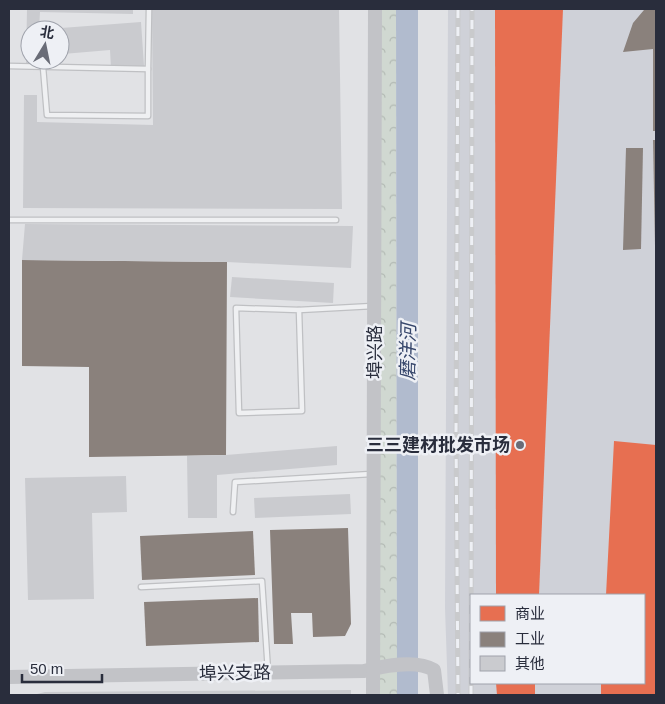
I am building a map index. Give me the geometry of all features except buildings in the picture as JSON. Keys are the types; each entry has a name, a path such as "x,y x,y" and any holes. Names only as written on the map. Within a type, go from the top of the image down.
{"street":[{"name":"埠兴路","path":"373,695 375,9"},
{"name":"埠兴支路","path":"9,677 364,671 393,665 423,666 434,670 437,695"}],"lane":[{"path":"43,70 47,115 148,116 149,9"},
{"path":"70,68 148,69"},
{"path":"9,220 336,220"},
{"path":"300,310 302,411 240,413 236,308 300,310 375,306"},
{"path":"233,512 235,482 375,473"},
{"path":"141,587 262,581 268,673"}],"shaded area":[{"path":"448,9 656,9 656,695 448,695 445,608"}],"green space":[{"path":"377,9 396,9 397,695 375,695"}],"water":[{"name":"磨洋河","path":"396,9 418,9 418,695 397,695"}],"railway":[{"path":"458,9 456,434 458,695"},
{"path":"471,594 472,9"},
{"path":"471,684 471,695"}],"place":[{"name":"三三建材批发市场","path":"520,445"}]}
